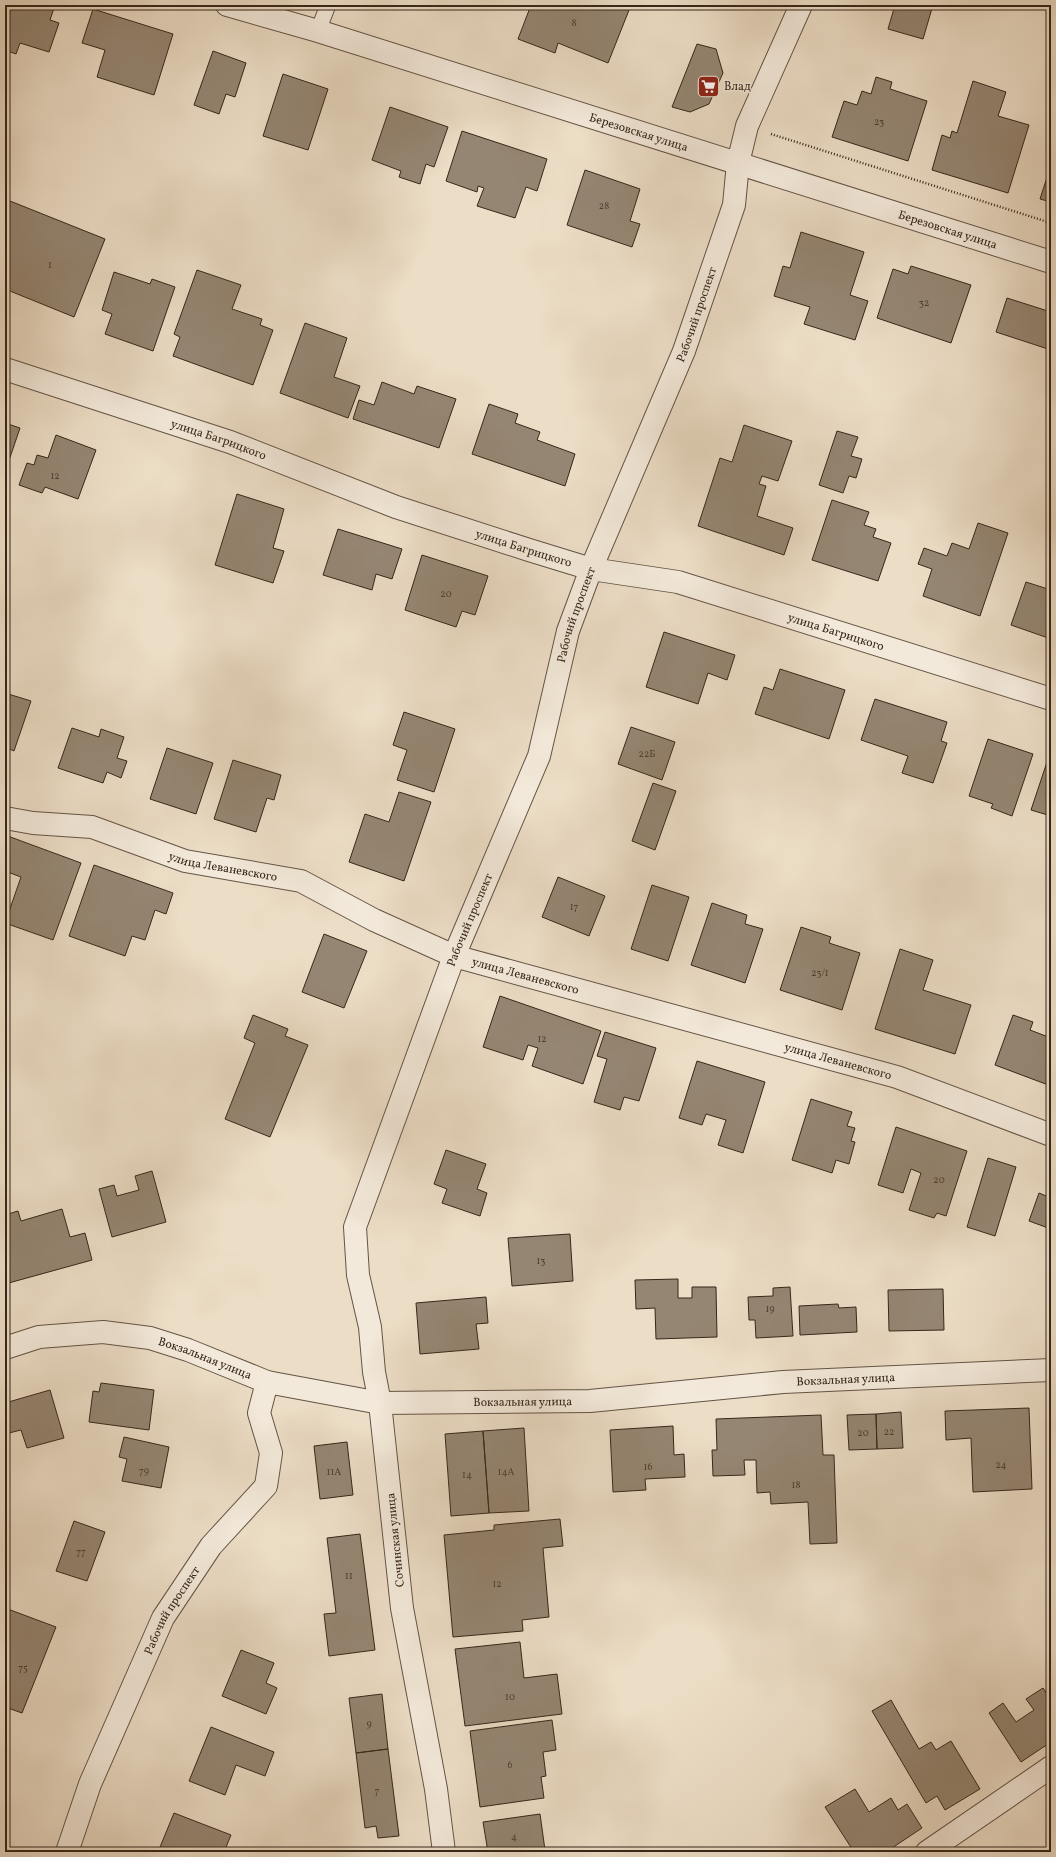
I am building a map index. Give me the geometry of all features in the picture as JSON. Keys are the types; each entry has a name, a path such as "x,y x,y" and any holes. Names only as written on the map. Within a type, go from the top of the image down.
{"street":[{"name":"Березовская улица","path":"227,5 318,31 1051,262"},
{"name":"Рабочий проспект","path":"355,1227 454,956 539,756 568,630 591,569 684,351 734,205 738,163 747,126 801,5"},
{"name":"улица Багрицкого","path":"5,369 230,442 396,507 591,569 678,582 1051,699"},
{"name":"улица Леваневского","path":"5,818 33,823 92,827 185,861 301,881 374,920 454,956 897,1077 1051,1135"},
{"name":"Сочинская улица","path":"355,1227 358,1275 370,1327 374,1372 380,1403 402,1608 436,1788 444,1852"},
{"name":"Вокзальная улица","path":"5,1348 39,1337 103,1332 150,1338 188,1350 267,1382 380,1403 590,1401 783,1382 1051,1370"},
{"name":"Рабочий проспект","path":"67,1852 90,1784 163,1618 211,1546 266,1486 271,1453 259,1413 267,1382"},
{"path":"927,1852 1051,1767"}],"lane":[{"path":"318,31 328,5"}],"path":[{"path":"747,126 1051,224"}],"building":[{"path":"14,5 55,5 50,20 59,23 49,52 20,43 16,54 5,50 5,7 13,10"},
{"path":"531,5 631,5 608,63 558,43 555,53 518,39"},
{"path":"895,5 933,5 923,39 888,29"},
{"path":"93,9 173,34 154,95 97,77 105,50 82,43"},
{"path":"697,44 716,49 723,73 709,104 690,112 672,107"},
{"path":"213,51 246,63 235,97 226,94 219,114 194,105"},
{"path":"283,74 328,89 308,150 263,136"},
{"path":"876,77 892,82 890,89 927,101 908,161 832,137 844,101 857,105 862,91 871,94"},
{"path":"973,81 1006,92 998,116 1029,125 1008,193 932,170 942,135 950,138 952,131 957,133"},
{"path":"390,107 448,127 434,167 426,164 420,184 399,177 401,171 372,160"},
{"path":"462,131 547,159 537,191 526,187 515,218 477,206 484,188 478,186 477,192 446,181"},
{"path":"1051,165 1051,202 1040,199"},
{"path":"585,170 640,189 630,221 640,224 632,247 567,225"},
{"path":"5,199 105,239 74,317 5,289"},
{"path":"801,232 864,252 850,295 868,301 855,340 804,324 810,307 774,296 783,266 790,268"},
{"path":"911,266 971,285 951,343 877,318 893,269 908,274"},
{"path":"197,270 241,285 232,309 262,319 260,325 273,330 253,385 173,356 180,337 174,334"},
{"path":"114,272 150,284 152,279 175,287 153,351 105,334 112,314 102,310"},
{"path":"1007,298 1051,312 1051,350 996,332"},
{"path":"305,323 347,338 334,377 360,386 348,418 280,393"},
{"path":"382,382 414,394 417,386 456,399 439,448 353,419 359,400 374,405"},
{"path":"489,404 518,414 515,423 540,432 537,440 575,454 565,486 472,454"},
{"path":"5,423 20,428 5,472"},
{"path":"744,425 792,441 778,481 762,476 759,484 766,486 757,516 793,528 784,555 698,526 720,458 732,462"},
{"path":"837,431 858,437 851,456 862,459 856,478 849,476 843,493 819,485"},
{"path":"56,435 96,450 78,499 45,487 42,493 19,485 27,463 34,465 37,455 48,458"},
{"path":"237,494 284,509 273,548 284,551 273,583 215,565"},
{"path":"832,500 869,512 864,525 876,529 873,537 891,543 878,581 812,560"},
{"path":"978,523 1008,533 980,616 923,596 932,569 918,564 924,548 947,556 952,543 969,549"},
{"path":"338,529 402,549 392,579 376,574 372,590 323,575"},
{"path":"422,555 488,576 475,615 462,611 456,627 405,610"},
{"path":"1026,582 1051,590 1051,639 1011,625"},
{"path":"664,632 735,655 727,680 708,673 698,704 646,687"},
{"path":"780,669 845,690 829,739 755,714 764,687 773,690"},
{"path":"5,693 31,701 14,751 5,747"},
{"path":"875,699 947,722 941,741 947,743 933,783 902,773 908,756 861,740"},
{"path":"404,712 455,729 434,792 397,780 407,750 393,745"},
{"path":"631,727 675,742 662,780 618,764"},
{"path":"72,728 99,737 101,729 124,737 117,758 127,761 121,778 107,772 103,783 58,768"},
{"path":"988,739 1033,754 1012,816 991,808 993,804 969,796"},
{"path":"167,748 213,763 196,814 150,799"},
{"path":"1049,756 1051,757 1051,816 1031,810"},
{"path":"233,760 281,775 274,800 267,798 256,832 214,819"},
{"path":"653,783 676,791 655,850 632,841"},
{"path":"399,792 431,802 404,881 349,862 365,814 389,822"},
{"path":"5,835 81,863 53,940 5,923 21,877 5,871"},
{"path":"94,865 173,893 166,914 155,910 145,940 132,936 125,956 69,936"},
{"path":"558,877 605,896 589,936 542,917"},
{"path":"652,885 689,897 668,961 631,949"},
{"path":"712,903 747,915 745,924 763,929 745,983 691,965"},
{"path":"801,927 831,937 829,943 860,953 842,1010 780,990"},
{"path":"324,934 367,951 344,1008 302,992"},
{"path":"900,949 933,960 923,990 971,1005 955,1054 875,1029"},
{"path":"500,996 601,1031 583,1084 532,1066 538,1048 528,1045 523,1060 483,1047"},
{"path":"253,1015 288,1029 285,1036 308,1045 270,1137 225,1119 255,1043 244,1038"},
{"path":"1013,1015 1033,1022 1030,1030 1051,1038 1051,1086 995,1065"},
{"path":"605,1032 656,1048 639,1101 624,1097 620,1110 594,1102 607,1059 597,1056"},
{"path":"697,1061 765,1082 743,1153 718,1145 726,1120 706,1114 702,1125 679,1118"},
{"path":"811,1099 852,1112 847,1126 855,1128 851,1141 855,1142 849,1164 836,1160 832,1173 792,1160"},
{"path":"896,1127 967,1151 946,1216 937,1213 934,1218 909,1210 921,1173 911,1169 903,1193 878,1185"},
{"path":"446,1150 486,1164 477,1189 487,1193 480,1216 442,1203 447,1189 434,1184"},
{"path":"988,1158 1016,1167 995,1236 967,1227"},
{"path":"152,1171 166,1222 112,1237 99,1189 114,1185 117,1196 139,1190 135,1176"},
{"path":"1039,1193 1051,1198 1051,1229 1029,1221"},
{"path":"62,1209 70,1237 85,1233 92,1260 5,1284 5,1215 18,1211 21,1221"},
{"path":"570,1234 573,1281 512,1286 508,1238"},
{"path":"678,1279 678,1298 692,1298 692,1287 716,1287 717,1337 656,1339 655,1308 636,1309 635,1280"},
{"path":"790,1287 793,1336 756,1338 755,1320 749,1320 748,1297 773,1296 773,1288"},
{"path":"943,1289 944,1330 889,1331 888,1290"},
{"path":"486,1297 488,1323 476,1324 479,1349 420,1354 416,1303"},
{"path":"838,1304 839,1308 856,1307 857,1332 800,1335 799,1306"},
{"path":"101,1383 154,1390 149,1430 89,1422 93,1391 99,1392"},
{"path":"50,1390 64,1438 27,1448 21,1430 5,1434 5,1403"},
{"path":"1029,1408 1032,1489 973,1492 971,1438 946,1440 945,1411"},
{"path":"901,1412 903,1448 877,1449 876,1414"},
{"path":"876,1414 877,1449 849,1450 847,1415"},
{"path":"821,1415 823,1455 834,1455 837,1543 810,1544 808,1502 771,1504 770,1492 757,1493 756,1460 744,1460 745,1475 713,1476 712,1450 717,1450 716,1419"},
{"path":"673,1426 674,1455 684,1454 685,1477 645,1479 646,1490 613,1492 610,1430"},
{"path":"524,1428 529,1511 489,1513 483,1431"},
{"path":"483,1431 489,1513 451,1516 445,1434"},
{"path":"124,1437 169,1447 161,1488 122,1481 127,1459 119,1457"},
{"path":"347,1442 353,1495 320,1499 314,1446"},
{"path":"560,1519 563,1546 543,1548 549,1617 522,1620 523,1631 453,1637 444,1535 494,1530 494,1525"},
{"path":"74,1521 105,1532 87,1581 56,1571"},
{"path":"360,1534 375,1650 329,1656 324,1614 336,1613 327,1538"},
{"path":"5,1608 56,1627 22,1713 5,1707"},
{"path":"520,1642 524,1678 557,1674 562,1714 465,1726 455,1649"},
{"path":"241,1650 274,1663 266,1683 277,1688 266,1714 222,1696"},
{"path":"1043,1688 1051,1700 1051,1742 1021,1762 989,1713 1003,1703 1016,1722 1034,1710 1026,1699"},
{"path":"382,1694 388,1749 356,1753 349,1698"},
{"path":"891,1700 919,1749 931,1742 936,1750 951,1741 980,1789 945,1810 937,1796 926,1803 872,1711"},
{"path":"552,1720 556,1750 543,1752 546,1776 541,1777 544,1798 480,1807 470,1731"},
{"path":"211,1727 274,1752 265,1776 236,1765 225,1795 189,1781"},
{"path":"388,1749 399,1836 378,1838 376,1826 365,1828 356,1753"},
{"path":"855,1789 869,1812 891,1798 898,1810 907,1804 922,1828 886,1852 854,1852 825,1807"},
{"path":"174,1813 231,1835 224,1852 158,1852"},
{"path":"540,1814 545,1850 531,1852 488,1852 483,1822"}],"place":[{"name":"Влад","path":"709,86"}]}
